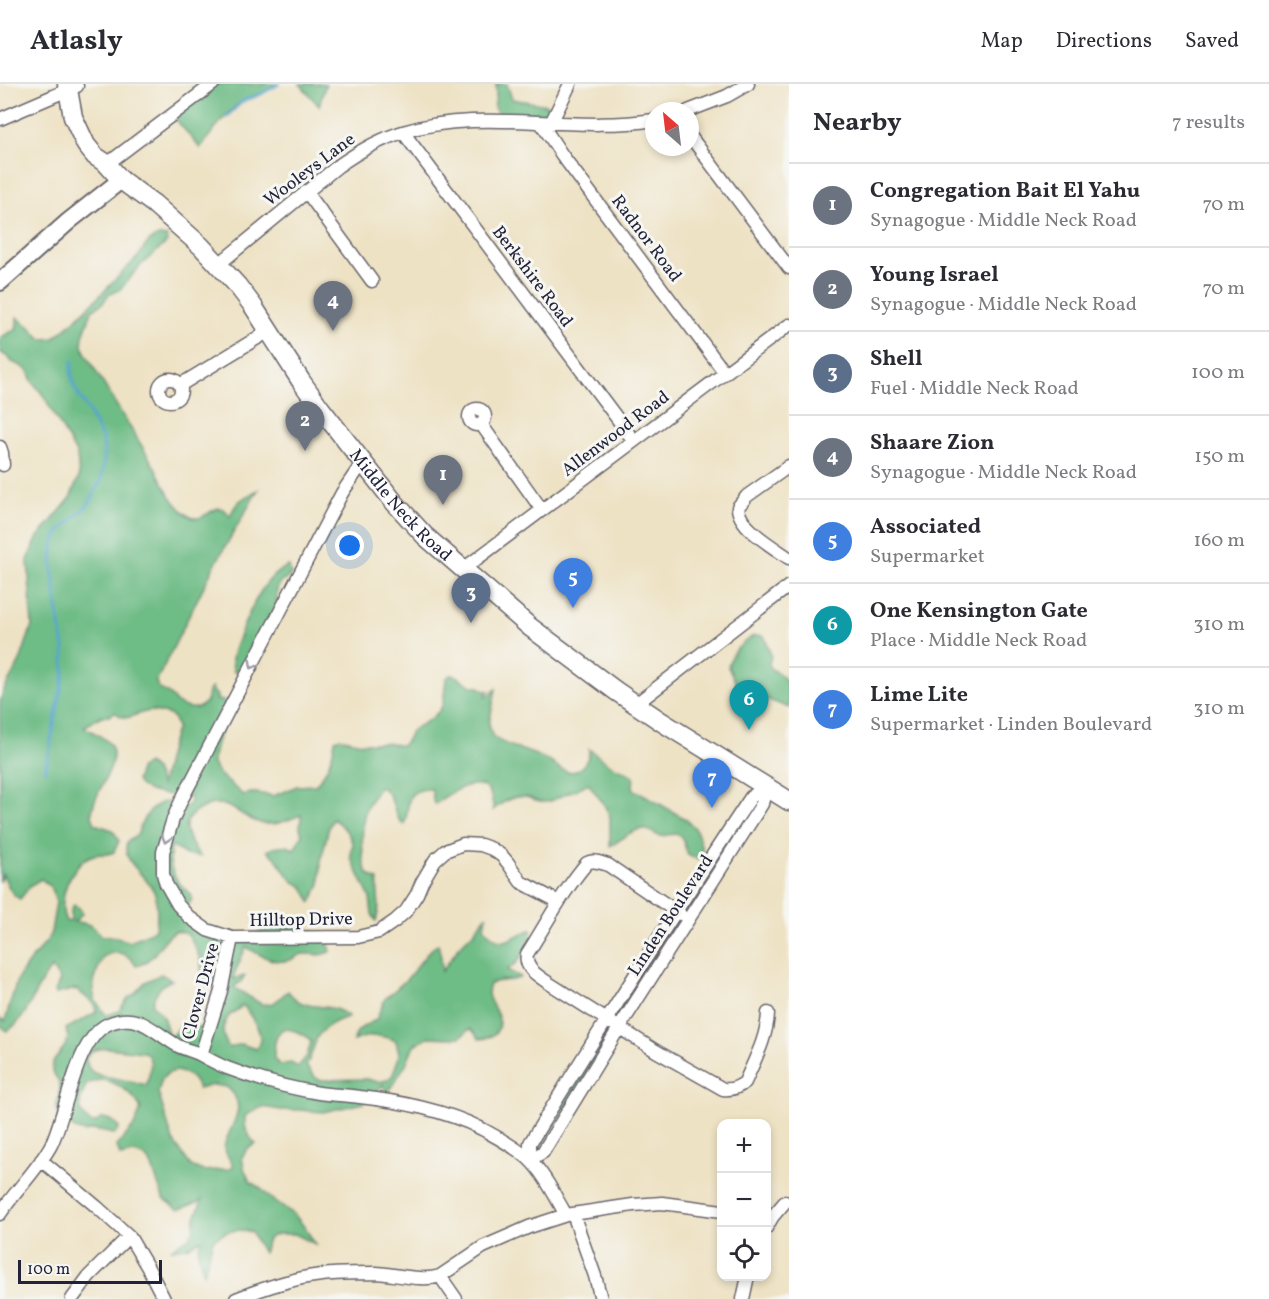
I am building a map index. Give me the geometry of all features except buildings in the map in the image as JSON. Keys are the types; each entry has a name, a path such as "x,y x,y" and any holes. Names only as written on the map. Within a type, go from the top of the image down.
{"main road":[{"name":"Middle Neck Road","path":"72,86 107,164 121,180 178,224 237,285 301,381 419,530 462,570 530,627 616,691 789,801"}],"street":[{"path":"107,164 213,84"},
{"path":"546,123 570,84"},
{"path":"699,107 727,96 748,84"},
{"path":"0,119 72,86"},
{"name":"Wooleys Lane","path":"219,264 338,166 359,152 403,132 454,122 589,124 645,121"},
{"name":"Radnor Road","path":"546,123 562,155 725,373"},
{"name":"Berkshire Road","path":"403,132 634,441"},
{"path":"699,148 789,268"},
{"path":"0,282 69,221 121,180"},
{"path":"306,191 372,281"},
{"name":"Allenwood Road","path":"462,570 789,325"},
{"path":"180,385 269,331"},
{"path":"481,424 542,510"},
{"path":"0,447 3,465"},
{"name":"Clover Drive","path":"363,462 342,493 182,799 173,819 162,856 166,884 178,905 189,917 207,930 232,938 221,991 201,1056 227,1068 288,1086 320,1093 387,1101 439,1112 481,1129 516,1149 530,1160 569,1214 595,1276 601,1299"},
{"path":"789,466 747,496 738,507 738,513 743,523 789,558"},
{"path":"636,704 789,586"},
{"name":"Linden Boulevard","path":"530,1160 530,1143 675,910 751,797 766,787"},
{"name":"Linden Boulevard","path":"530,1160 543,1152 619,1028 756,814 762,804 766,787"},
{"path":"744,807 756,814"},
{"name":"Hilltop Drive","path":"232,938 358,937 379,932 406,911 435,860 451,847 463,844 481,845 492,849 502,856 521,882 559,902"},
{"path":"688,920 608,866 598,861 590,862 573,880 527,954 527,965 540,978 606,1020 723,1089 732,1089 745,1082 764,1041 768,1026 768,1013"},
{"path":"0,1214 52,1142 88,1043 100,1029 119,1021 137,1021 147,1025 177,1046 201,1056"},
{"path":"551,1108 564,1116"},
{"path":"41,1160 129,1236 164,1299"},
{"path":"771,1206 787,1200"},
{"path":"767,1227 787,1200"},
{"path":"236,1299 270,1286 336,1274 378,1273 423,1279 440,1276 483,1247 529,1227 569,1214 662,1203 717,1211"},
{"path":"72,1299 89,1275 129,1236"},
{"path":"440,1276 456,1299"},
{"path":"743,1299 747,1281"}],"green space":[{"path":"214,84 279,84 239,104 200,148 173,116"},
{"path":"300,84 326,84 319,106"},
{"path":"496,84 507,84 512,99 547,105 553,112 543,120 500,116 494,108"},
{"path":"167,237 167,242 141,265 120,290 108,295 103,303 92,310 82,345 167,490 184,512 191,517 198,518 219,508 230,516 238,502 258,490 213,568 156,682 160,689 176,702 187,707 202,706 211,688 217,700 223,701 227,707 213,758 213,764 218,773 243,795 256,793 273,796 297,786 315,785 329,764 335,740 340,738 362,743 402,745 411,731 439,711 443,704 446,679 454,675 472,686 489,691 485,697 496,689 489,724 493,737 505,744 548,760 570,772 578,770 584,764 589,749 609,764 631,775 634,778 634,790 687,820 695,828 704,855 699,859 688,855 679,835 660,836 644,829 630,833 610,846 610,816 588,783 550,801 541,802 527,797 516,797 493,810 487,789 480,785 462,788 435,804 432,789 422,790 411,795 404,825 397,816 388,794 379,787 365,812 362,837 365,867 369,875 378,880 379,910 376,921 372,914 370,898 351,858 352,841 343,827 333,819 321,860 320,884 311,902 303,887 293,881 275,857 267,851 280,846 294,849 302,835 301,815 280,823 266,824 220,804 202,808 193,814 188,819 186,829 189,839 200,856 186,855 172,846 170,860 176,879 192,898 185,906 206,936 218,940 274,928 303,927 314,932 330,947 331,951 323,954 303,954 290,960 278,961 246,947 233,977 233,979 245,976 233,987 261,1004 273,1003 288,991 302,1003 333,1008 349,1017 328,1026 317,1038 306,1066 319,1080 367,1079 378,1082 392,1076 399,1053 396,1041 374,1036 353,1041 357,1032 376,1020 385,999 407,979 429,951 438,944 442,971 487,915 484,926 487,932 499,941 506,941 532,929 524,952 507,970 521,977 490,984 489,999 499,1020 497,1030 493,1035 479,1039 470,1029 460,1037 428,1037 414,1045 406,1064 387,1094 383,1085 364,1103 323,1112 262,1107 245,1116 247,1132 256,1144 248,1148 242,1157 250,1182 294,1214 315,1244 295,1234 279,1234 268,1239 263,1253 251,1232 231,1231 213,1240 204,1273 199,1251 202,1239 187,1247 172,1249 190,1237 202,1200 178,1209 163,1198 151,1164 144,1156 133,1153 120,1156 117,1146 134,1126 141,1109 134,1099 119,1086 107,1081 97,1080 86,1085 80,1101 82,1114 91,1123 103,1118 113,1121 119,1128 114,1134 94,1130 84,1132 75,1129 64,1122 58,1113 60,1087 52,1071 53,1062 65,1046 68,1038 66,1029 95,1013 93,1003 76,989 56,994 60,980 52,968 40,983 27,1009 15,1025 7,1031 0,1025 0,1018 5,1021 17,980 47,941 51,932 56,902 50,886 41,879 31,885 20,899 11,892 3,874 0,882 0,702 20,661 32,626 28,560 38,537 69,500 79,477 77,455 43,395 32,381 28,371 0,352 0,338 16,329 17,317 39,337 54,338 86,310 154,238","holes":["154,711 170,715 177,727 161,785 155,770 148,764 141,767 136,781 140,786 152,792 188,795 190,802 182,809 170,802 156,806 145,818 138,834 127,843 129,860 155,894 157,912 154,930 130,942 115,937 101,936 90,925 74,922 82,914 80,908 74,905 71,908 70,922 66,921 63,904 71,875 83,860 97,854 114,852 119,841 109,828 95,824 92,815 96,798 112,762 111,746 103,738 84,727 101,716 109,716 115,712 126,718","176,931 188,934 199,956 203,981 208,987 217,986 208,1040 199,1027 196,1027 194,1032 186,1028 178,1029 170,1037 163,1017 152,1005 159,990 172,980 161,974 145,982 128,998 119,1011 105,1014 95,1000 93,991 95,976 103,957 113,953 126,955 136,966 149,959","244,1006 259,1033 259,1044 256,1049 241,1044 229,1048 223,1031 230,1015","283,1029 295,1031 303,1034 311,1042 307,1056 298,1067 291,1063 280,1065 274,1059 275,1042","101,1049 144,1052 148,1055 150,1067 147,1085 91,1071 86,1058 92,1051","176,1071 190,1077 198,1089 213,1085 227,1087 234,1095 238,1109 224,1147 233,1167 203,1171 191,1166 173,1141 158,1092 162,1079 168,1073"]},
{"path":"289,566 291,574 281,582 277,589 277,609 250,663 234,672 233,652 259,594 280,570"},
{"path":"753,636 765,638 771,655 769,664 771,669 781,675 787,683 789,708 743,690 737,685 728,667 737,649"},
{"path":"766,787 581,1090 530,1160 530,1143 675,911"}],"waterway":[{"path":"226,117 243,101 279,84"},
{"path":"45,771 64,674 64,648 52,566 53,544 60,531 89,504 101,480 104,460 103,440 75,389 71,374 72,361"}],"place":[{"name":"Shaare Zion","path":"333,331"},
{"name":"Young Israel","path":"305,451"},
{"name":"Congregation Bait El Yahu","path":"443,505"},
{"name":"Associated","path":"573,608"},
{"name":"Shell","path":"471,623"},
{"name":"One Kensington Gate","path":"749,730"},
{"name":"Lime Lite","path":"712,808"}]}
